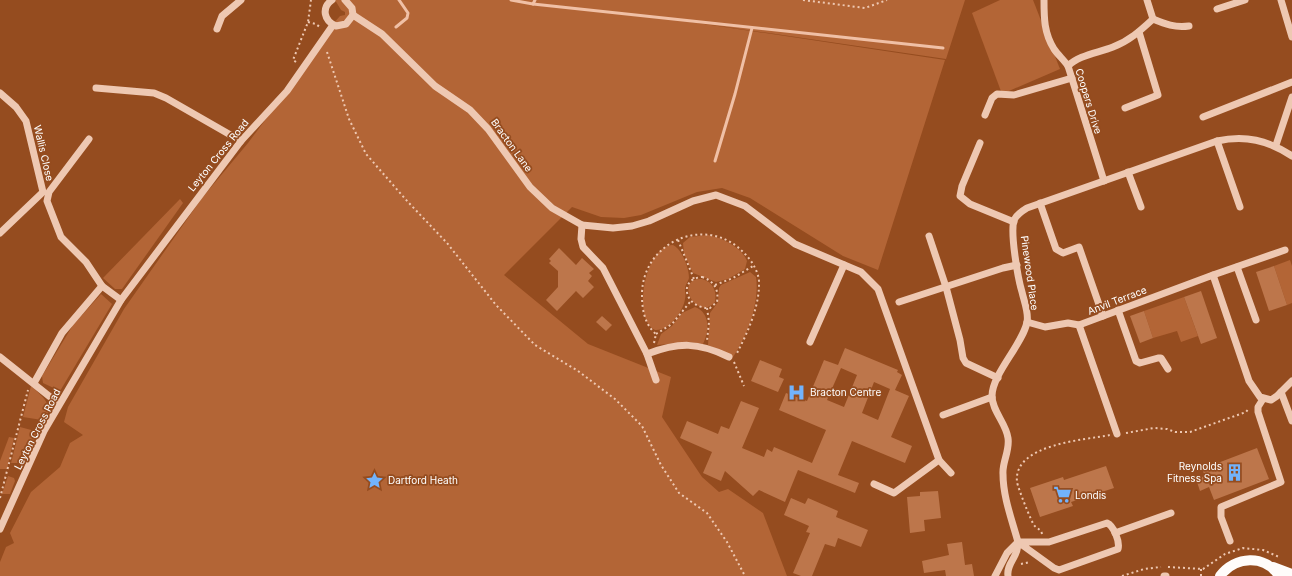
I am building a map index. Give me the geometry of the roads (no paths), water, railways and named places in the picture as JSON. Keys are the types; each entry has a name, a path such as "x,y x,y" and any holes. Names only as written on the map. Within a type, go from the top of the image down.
{"main road":[{"path":"1222,573 1235,563 1249,560 1261,561 1292,574"},
{"path":"1271,566 1279,576"}],"street":[{"path":"217,29 222,16 241,0"},
{"path":"332,0 327,5 325,12 327,19 333,25 340,26 346,24 353,15 352,8 344,0"},
{"path":"1044,0 1043,14 1047,34 1054,49 1068,66"},
{"path":"1146,0 1153,19 1169,26 1189,26"},
{"path":"1217,9 1245,0"},
{"path":"1281,0 1292,37"},
{"name":"Bracton Lane","path":"353,15 382,34 435,86 470,110 488,129 530,187 552,208 582,225"},
{"name":"Coopers Drive","path":"1104,181 1068,66 1073,61 1113,48 1131,39 1153,19"},
{"name":"Leyton Cross Road","path":"0,529 44,432 121,300 241,141 287,91 333,25"},
{"path":"1125,108 1158,95 1139,32"},
{"path":"985,115 992,98 997,94 1014,95 1072,78"},
{"path":"1203,117 1292,82"},
{"path":"96,88 154,93 166,98 241,141"},
{"name":"Wallis Close","path":"0,93 16,107 26,121 43,192 0,233"},
{"path":"1276,145 1292,97"},
{"path":"980,143 962,186 960,196 970,204 1014,222 1023,210 1040,203 1217,141 1230,138 1244,138 1276,145 1292,156"},
{"path":"89,139 49,192 47,201 61,237 86,262 102,286 121,300"},
{"path":"1217,141 1240,207"},
{"path":"1128,172 1141,207"},
{"path":"656,380 650,353 603,268 583,247 581,239 582,225 613,228 632,226 649,221 693,201 716,195 745,206 796,244 861,272 878,289 939,460 951,473"},
{"path":"1040,203 1053,241 1059,252 1068,252 1079,247 1103,316"},
{"name":"Pinewood Place","path":"992,397 998,378 1027,322 1026,304 1017,265 1014,222"},
{"path":"929,236 946,287 960,340 963,358 966,363 998,378"},
{"name":"Anvil Terrace","path":"1027,322 1045,327 1068,323 1079,326 1118,310 1285,250"},
{"path":"810,342 844,265"},
{"path":"899,302 1003,268 1017,265"},
{"path":"1237,267 1256,320"},
{"path":"1213,275 1249,381 1262,398 1271,400 1292,381"},
{"path":"33,382 62,333 102,286"},
{"path":"1118,310 1129,343 1138,363 1158,358 1163,360 1168,369"},
{"path":"1079,326 1117,434"},
{"path":"650,353 681,345 705,348 731,359"},
{"path":"0,358 33,382 59,404"},
{"path":"1281,392 1292,421"},
{"path":"943,415 992,397 1008,436 1008,447 1003,467 1003,483 1018,542 1018,551 1008,567 1008,576"},
{"path":"1230,541 1220,517 1222,507 1281,482 1258,412 1258,407 1262,398"},
{"path":"874,484 894,493 939,460"},
{"path":"1115,533 1171,513"},
{"path":"995,576 1007,553 1018,542 1050,542 1107,523 1112,526 1119,546 1118,549 1059,570 1029,551 1018,542"},
{"path":"1213,576 1222,573"}],"waterway":[{"path":"396,27 407,18 408,13 399,0"},
{"path":"511,0 533,4 535,0"},
{"path":"533,4 943,48"},
{"path":"715,161 735,94 752,28"}],"place":[{"name":"Bracton Centre","path":"797,392"},
{"name":"Reynolds Fitness Spa","path":"1235,472"},
{"name":"Dartford Heath","path":"375,480"},
{"name":"Londis","path":"1062,495"}]}
